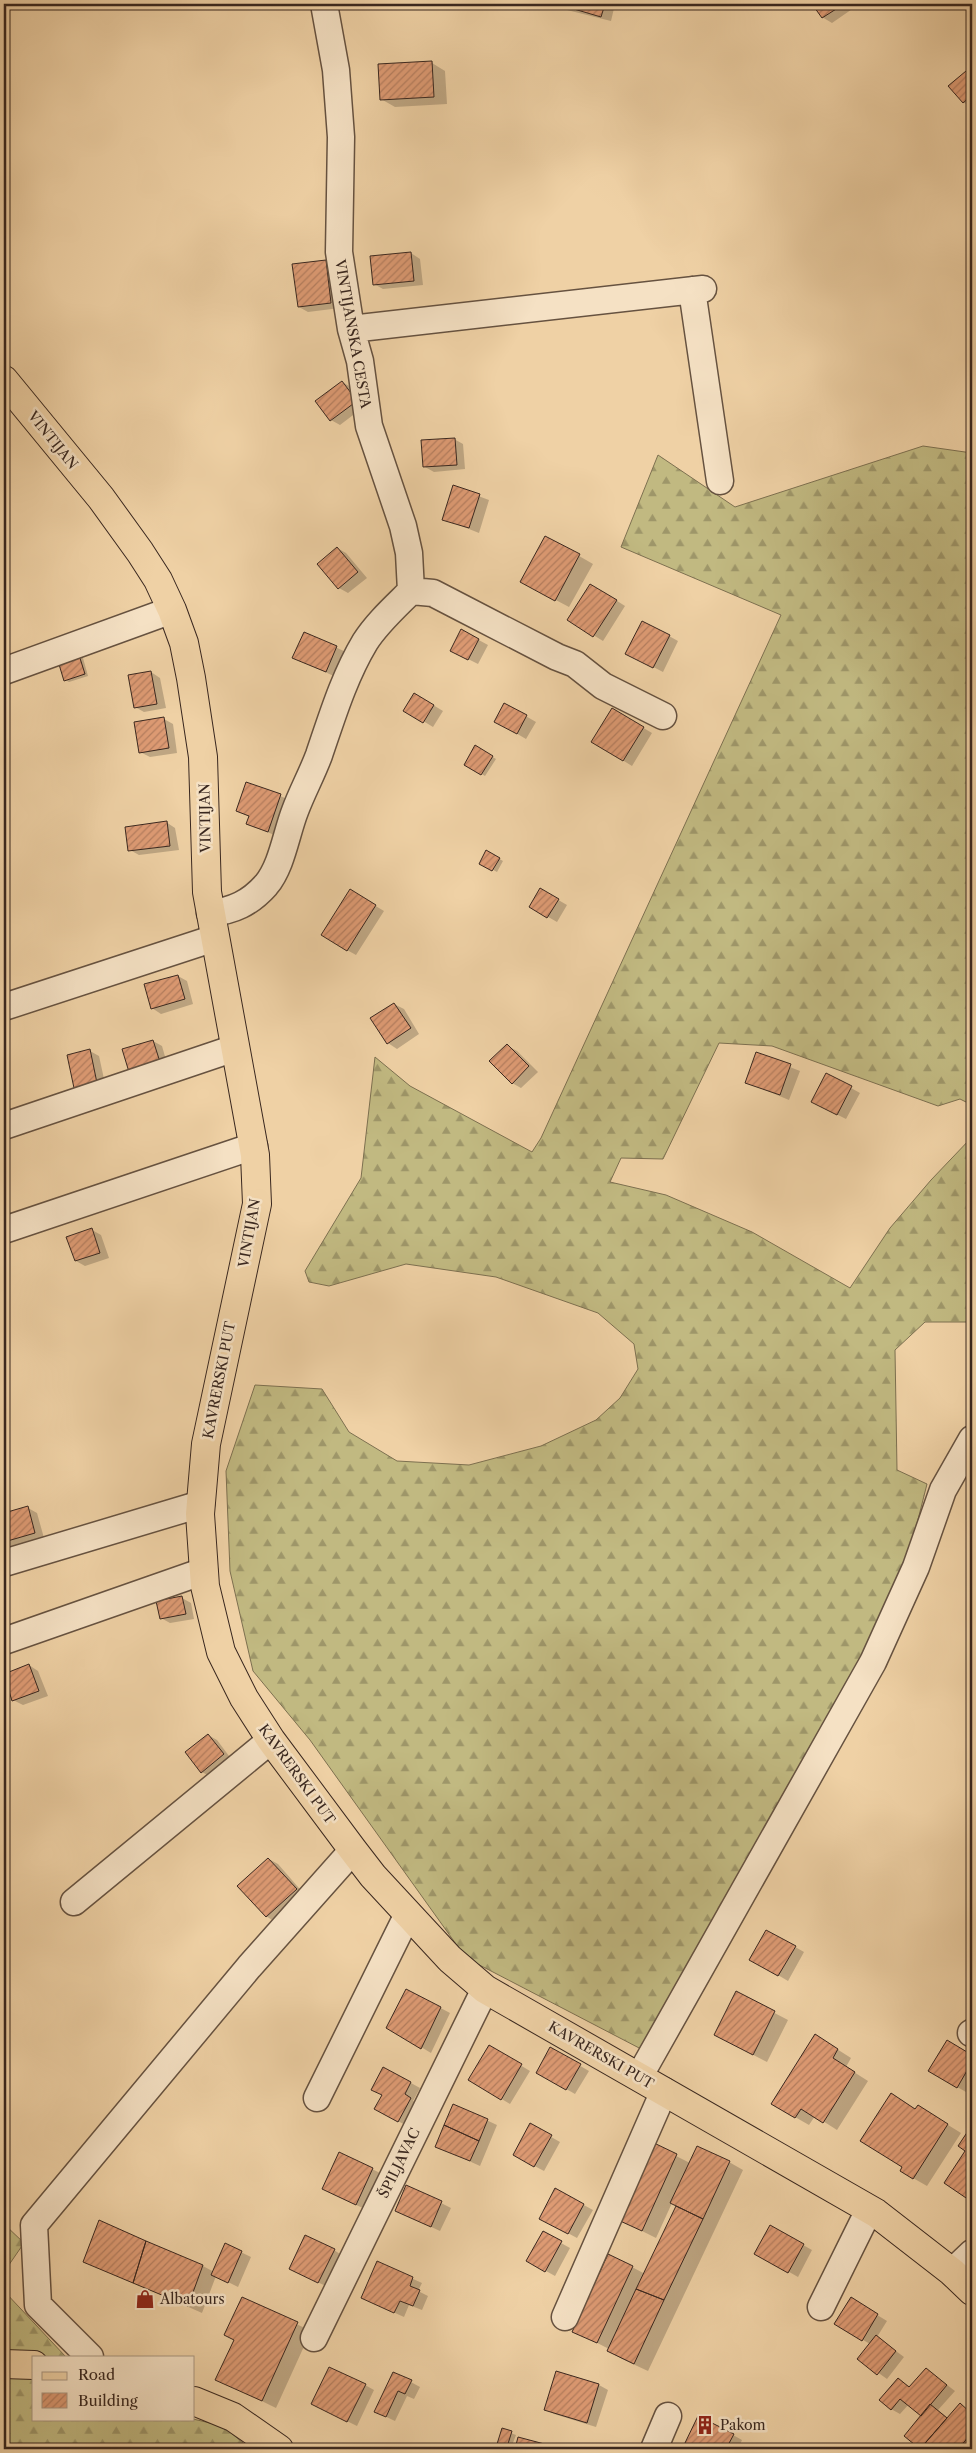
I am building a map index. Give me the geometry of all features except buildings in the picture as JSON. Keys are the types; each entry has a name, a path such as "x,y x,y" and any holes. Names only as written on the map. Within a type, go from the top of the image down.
{"main road":[{"name":"VINTIJAN","path":"4,380 101,498 135,544 158,580 184,643 203,757 206,892 254,1146 257,1204 234,1309"},
{"name":"KAVRERSKI PUT","path":"234,1309 206,1444 201,1504 205,1586 221,1652 244,1698 271,1740 353,1850 450,1959 485,1989 870,2210 952,2272 972,2291"},
{"path":"4,2364 32,2365"},
{"path":"195,2401 233,2417 279,2449"}],"street":[{"name":"VINTIJANSKA CESTA","path":"324,4 336,70 341,137 339,252 351,329 360,361 373,439 403,526 409,553 411,591"},
{"path":"351,329 697,290 720,481"},
{"path":"4,1007 212,926 226,912 240,906 256,894 274,873 296,808 318,758 334,709 350,672 366,642 382,621 411,591 433,594 557,657 575,664 603,686 662,716"},
{"path":"4,671 172,610"},
{"path":"4,1126 235,1048"},
{"path":"4,1230 254,1146"},
{"path":"639,2077 873,1662 916,1567 943,1490 972,1439"},
{"path":"4,1563 201,1504"},
{"path":"4,1641 204,1571"},
{"path":"74,1902 271,1740"},
{"path":"89,2356 38,2305 34,2225 249,1966 353,1850"},
{"path":"317,2098 408,1914"},
{"name":"ŠPILJAVAC","path":"314,2338 485,1989"},
{"name":"KAVRERSKI PUT","path":"565,2316 664,2091"},
{"path":"821,2307 870,2210"},
{"path":"952,2272 972,2253"},
{"path":"654,2449 668,2416"}],"green space":[{"path":"923,446 972,453 972,1105 960,1099 938,1106 772,1046 719,1043 663,1159 621,1158 610,1182 666,1195 752,1232 850,1288 890,1228 931,1180 972,1137 972,1322 925,1322 895,1350 897,1470 927,1484 900,1591 643,2050 466,1958 310,1740 253,1671 230,1571 226,1471 255,1385 322,1389 349,1432 397,1461 469,1465 541,1446 596,1420 620,1398 638,1369 634,1344 598,1313 496,1277 406,1264 329,1286 309,1282 305,1271 361,1178 375,1057 410,1086 532,1152 541,1138 781,615 621,547 658,455 735,507"},
{"path":"4,2224 24,2243 4,2272"},
{"path":"4,2291 65,2356 32,2356 32,2420 195,2419 223,2426 250,2449 4,2449"}],"place":[{"name":"Albatours","path":"145,2299"},
{"name":"Pakom","path":"705,2425"}]}
